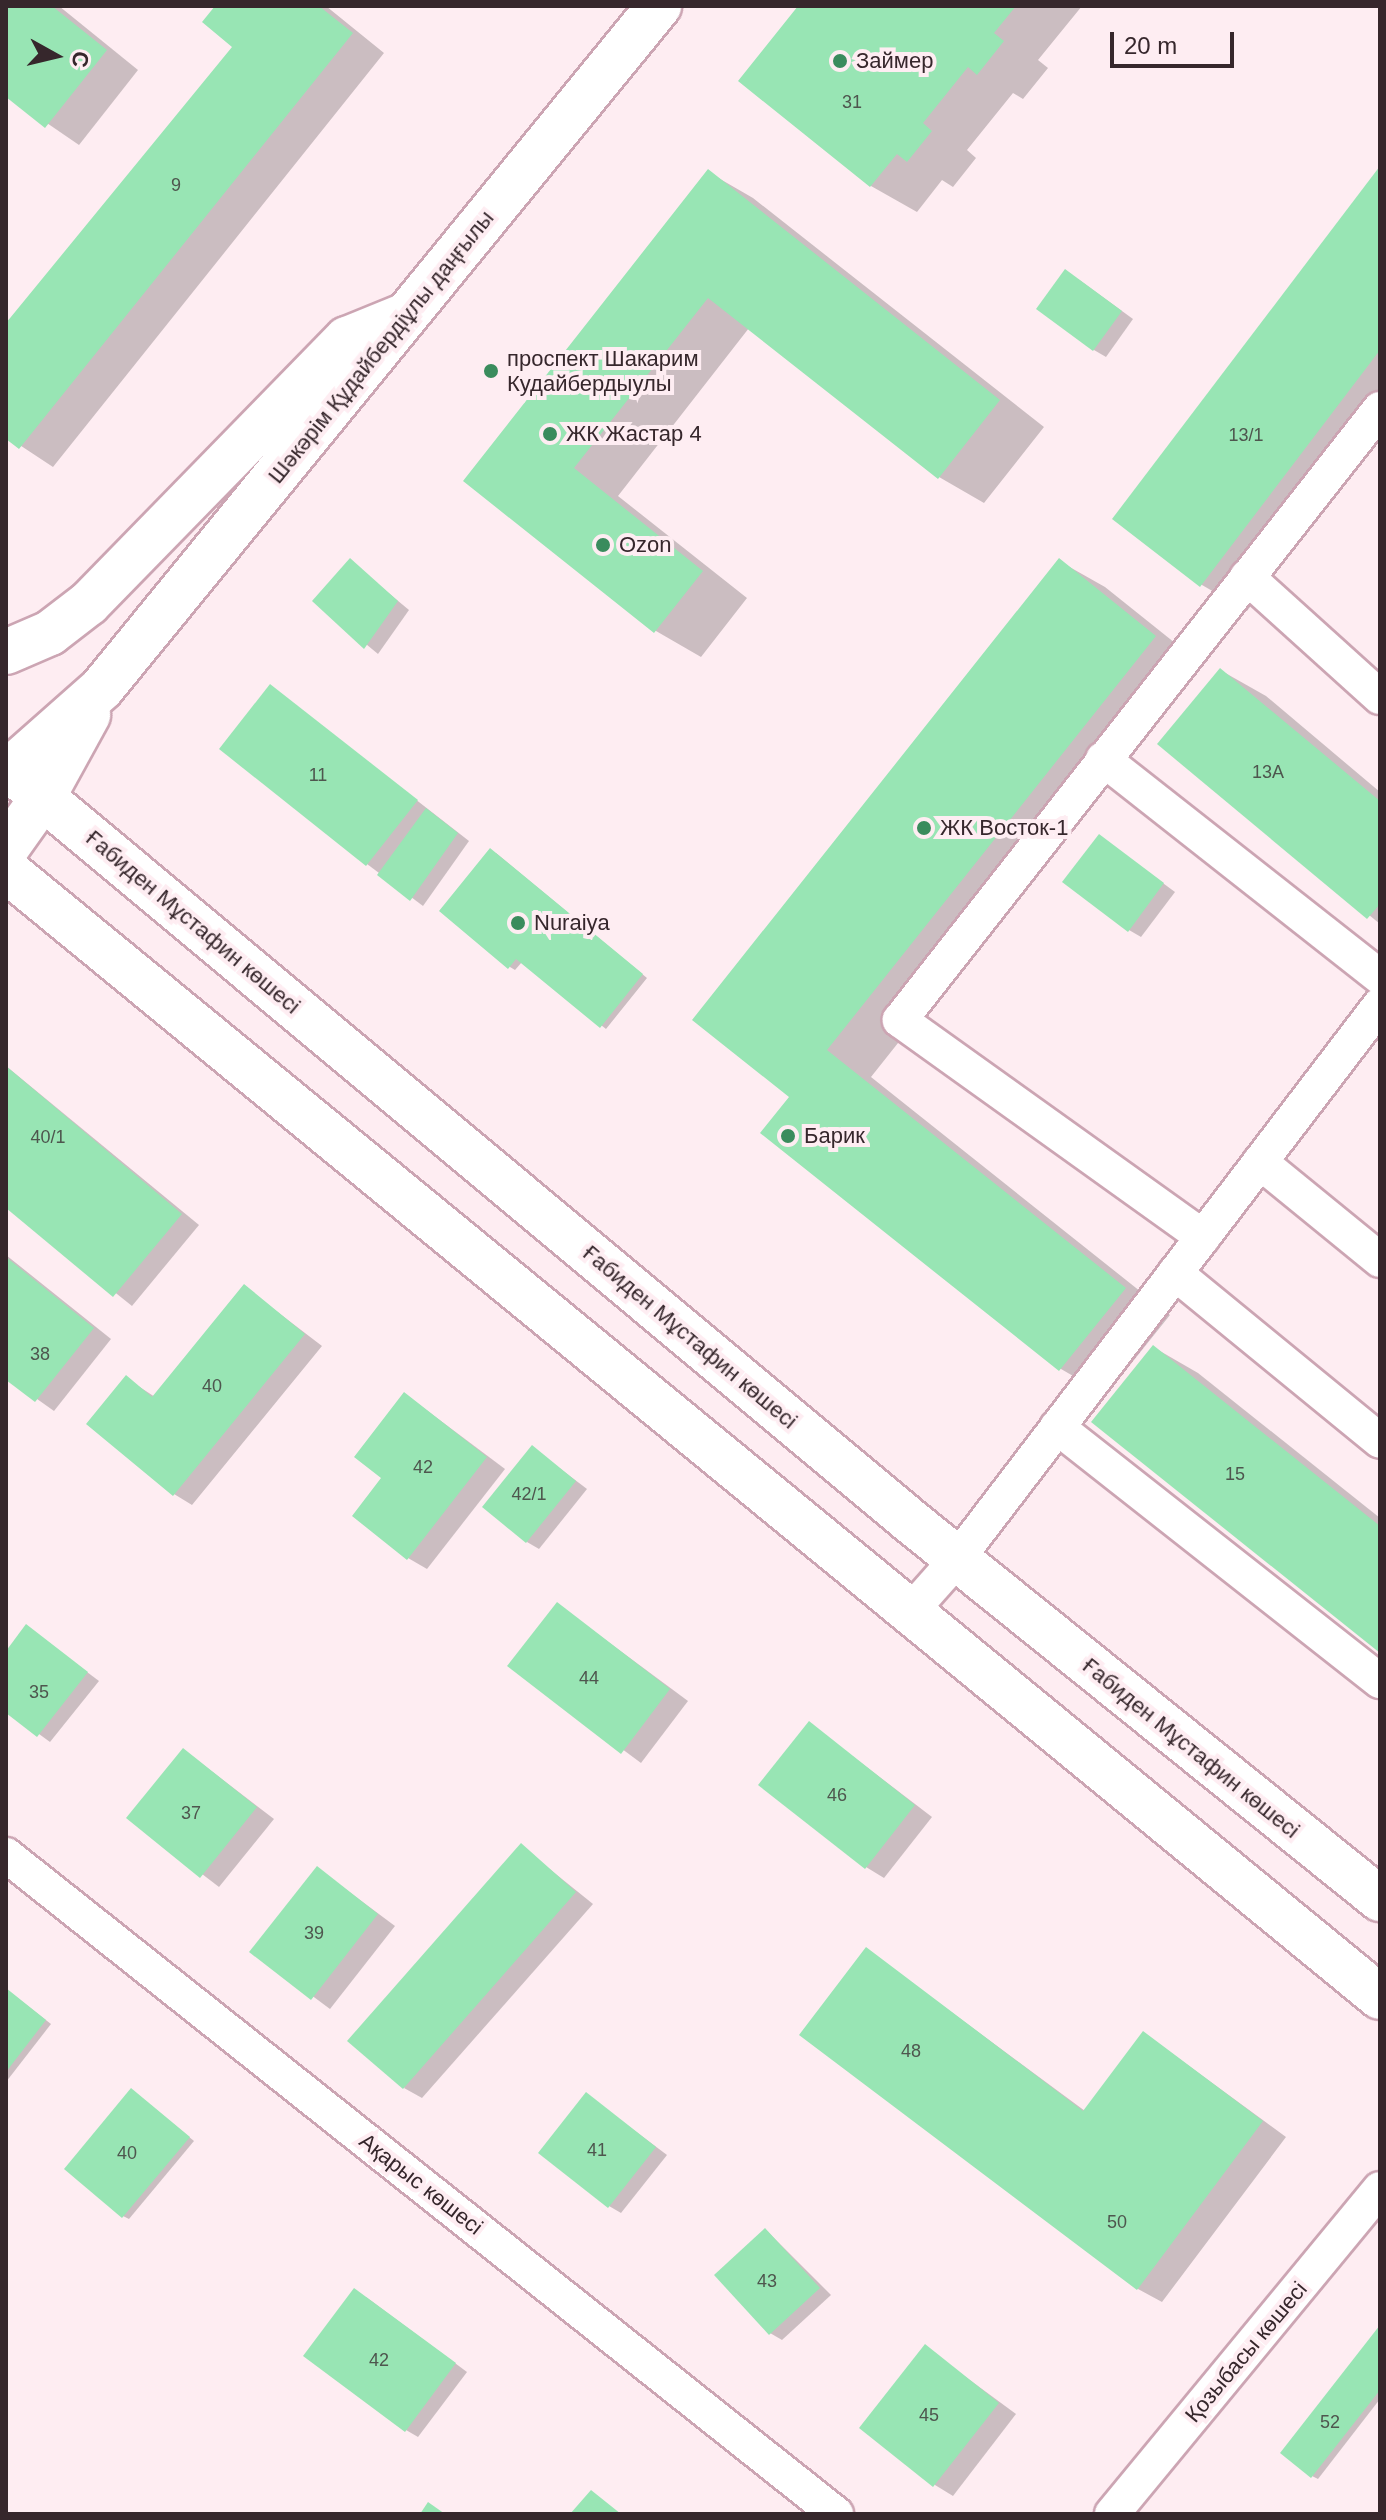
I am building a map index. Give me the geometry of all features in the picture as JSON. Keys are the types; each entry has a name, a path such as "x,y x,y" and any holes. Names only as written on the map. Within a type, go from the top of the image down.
{"street":[{"name":"Шәкәрім Құдайбердіұлы даңғылы","path":"7,770 102,688 659,6"},
{"path":"6,652 50,633 89,603 347,339 407,315"},
{"path":"1203,1237 900,1020 1380,409"},
{"path":"1247,577 1380,697"},
{"name":"Шәкәрім Құдайбердіұлы даңғылы","path":"6,849 43,797 102,688"},
{"path":"1103,759 1380,977"},
{"name":"Ғабиден Мұстафин көшесі","path":"7,770 957,1559 1380,1899"},
{"path":"6,870 1380,1997"},
{"path":"910,1612 957,1559 1380,1005"},
{"path":"1260,1162 1380,1260"},
{"path":"1175,1273 1380,1441"},
{"path":"1057,1427 1380,1681"},
{"name":"Ақарыс көшесі","path":"6,1855 836,2514"},
{"name":"Қозыбасы көшесі","path":"1112,2514 1380,2189"}],"building":[{"path":"6,6 52,6 107,50 45,128 6,97"},
{"path":"215,6 319,6 353,33 19,449 6,439 6,323 232,47 202,22"},
{"path":"798,6 1016,6 994,33 1004,41 977,75 968,67 923,123 932,131 907,162 897,154 870,187 738,81"},
{"path":"1380,166 1380,350 1200,587 1112,519"},
{"name":"ЖК Жастар 4","path":"708,169 1000,400 938,479 708,298 574,468 703,571 654,633 463,481"},
{"path":"1065,269 1122,311 1093,351 1036,309"},
{"path":"350,558 398,601 364,649 312,601"},
{"name":"ЖК Восток-1","path":"1059,558 1156,636 827,1050 1126,1288 1059,1371 760,1133 789,1097 692,1020"},
{"path":"1220,668 1380,801 1380,904 1367,919 1157,744"},
{"path":"270,684 418,800 366,866 219,749"},
{"path":"426,808 458,833 410,901 377,875"},
{"path":"1099,834 1164,883 1128,932 1062,882"},
{"path":"490,848 643,974 600,1028 516,959 508,969 439,911"},
{"path":"6,1066 182,1214 113,1297 6,1208"},
{"path":"6,1257 94,1328 35,1402 6,1380"},
{"path":"244,1284 305,1334 173,1496 86,1424 126,1375 152,1397"},
{"path":"1153,1345 1380,1526 1380,1653 1091,1422"},
{"path":"404,1392 487,1457 407,1560 352,1516 381,1478 354,1457"},
{"path":"532,1445 576,1481 526,1543 482,1507"},
{"path":"557,1602 670,1689 621,1754 507,1666"},
{"path":"26,1624 88,1672 37,1737 6,1713 6,1651"},
{"path":"809,1721 915,1805 865,1869 758,1785"},
{"path":"183,1748 257,1807 200,1878 126,1818"},
{"path":"521,1843 576,1892 403,2089 347,2041"},
{"path":"317,1866 378,1914 311,2000 249,1952"},
{"path":"866,1947 1083,2111 1143,2031 1263,2121 1137,2290 799,2035"},
{"path":"6,1988 46,2020 6,2072"},
{"path":"131,2088 190,2137 122,2218 64,2169"},
{"path":"586,2092 656,2147 608,2208 538,2153"},
{"path":"765,2228 820,2288 769,2335 714,2275"},
{"path":"354,2288 456,2363 405,2432 303,2356"},
{"path":"1380,2325 1380,2390 1311,2478 1280,2453"},
{"path":"925,2344 999,2403 933,2487 859,2428"},
{"path":"591,2490 621,2514 570,2514"},
{"path":"428,2502 445,2514 420,2514"}],"place":[{"name":"Займер","path":"840,61"},
{"name":"проспект Шaкaрим Кудайбердыулы","path":"491,371"},
{"name":"ЖК Жастар 4","path":"550,434"},
{"name":"Ozon","path":"603,545"},
{"name":"ЖК Восток-1","path":"924,828"},
{"name":"Nuraiya","path":"518,923"},
{"name":"Барик","path":"788,1136"}]}
